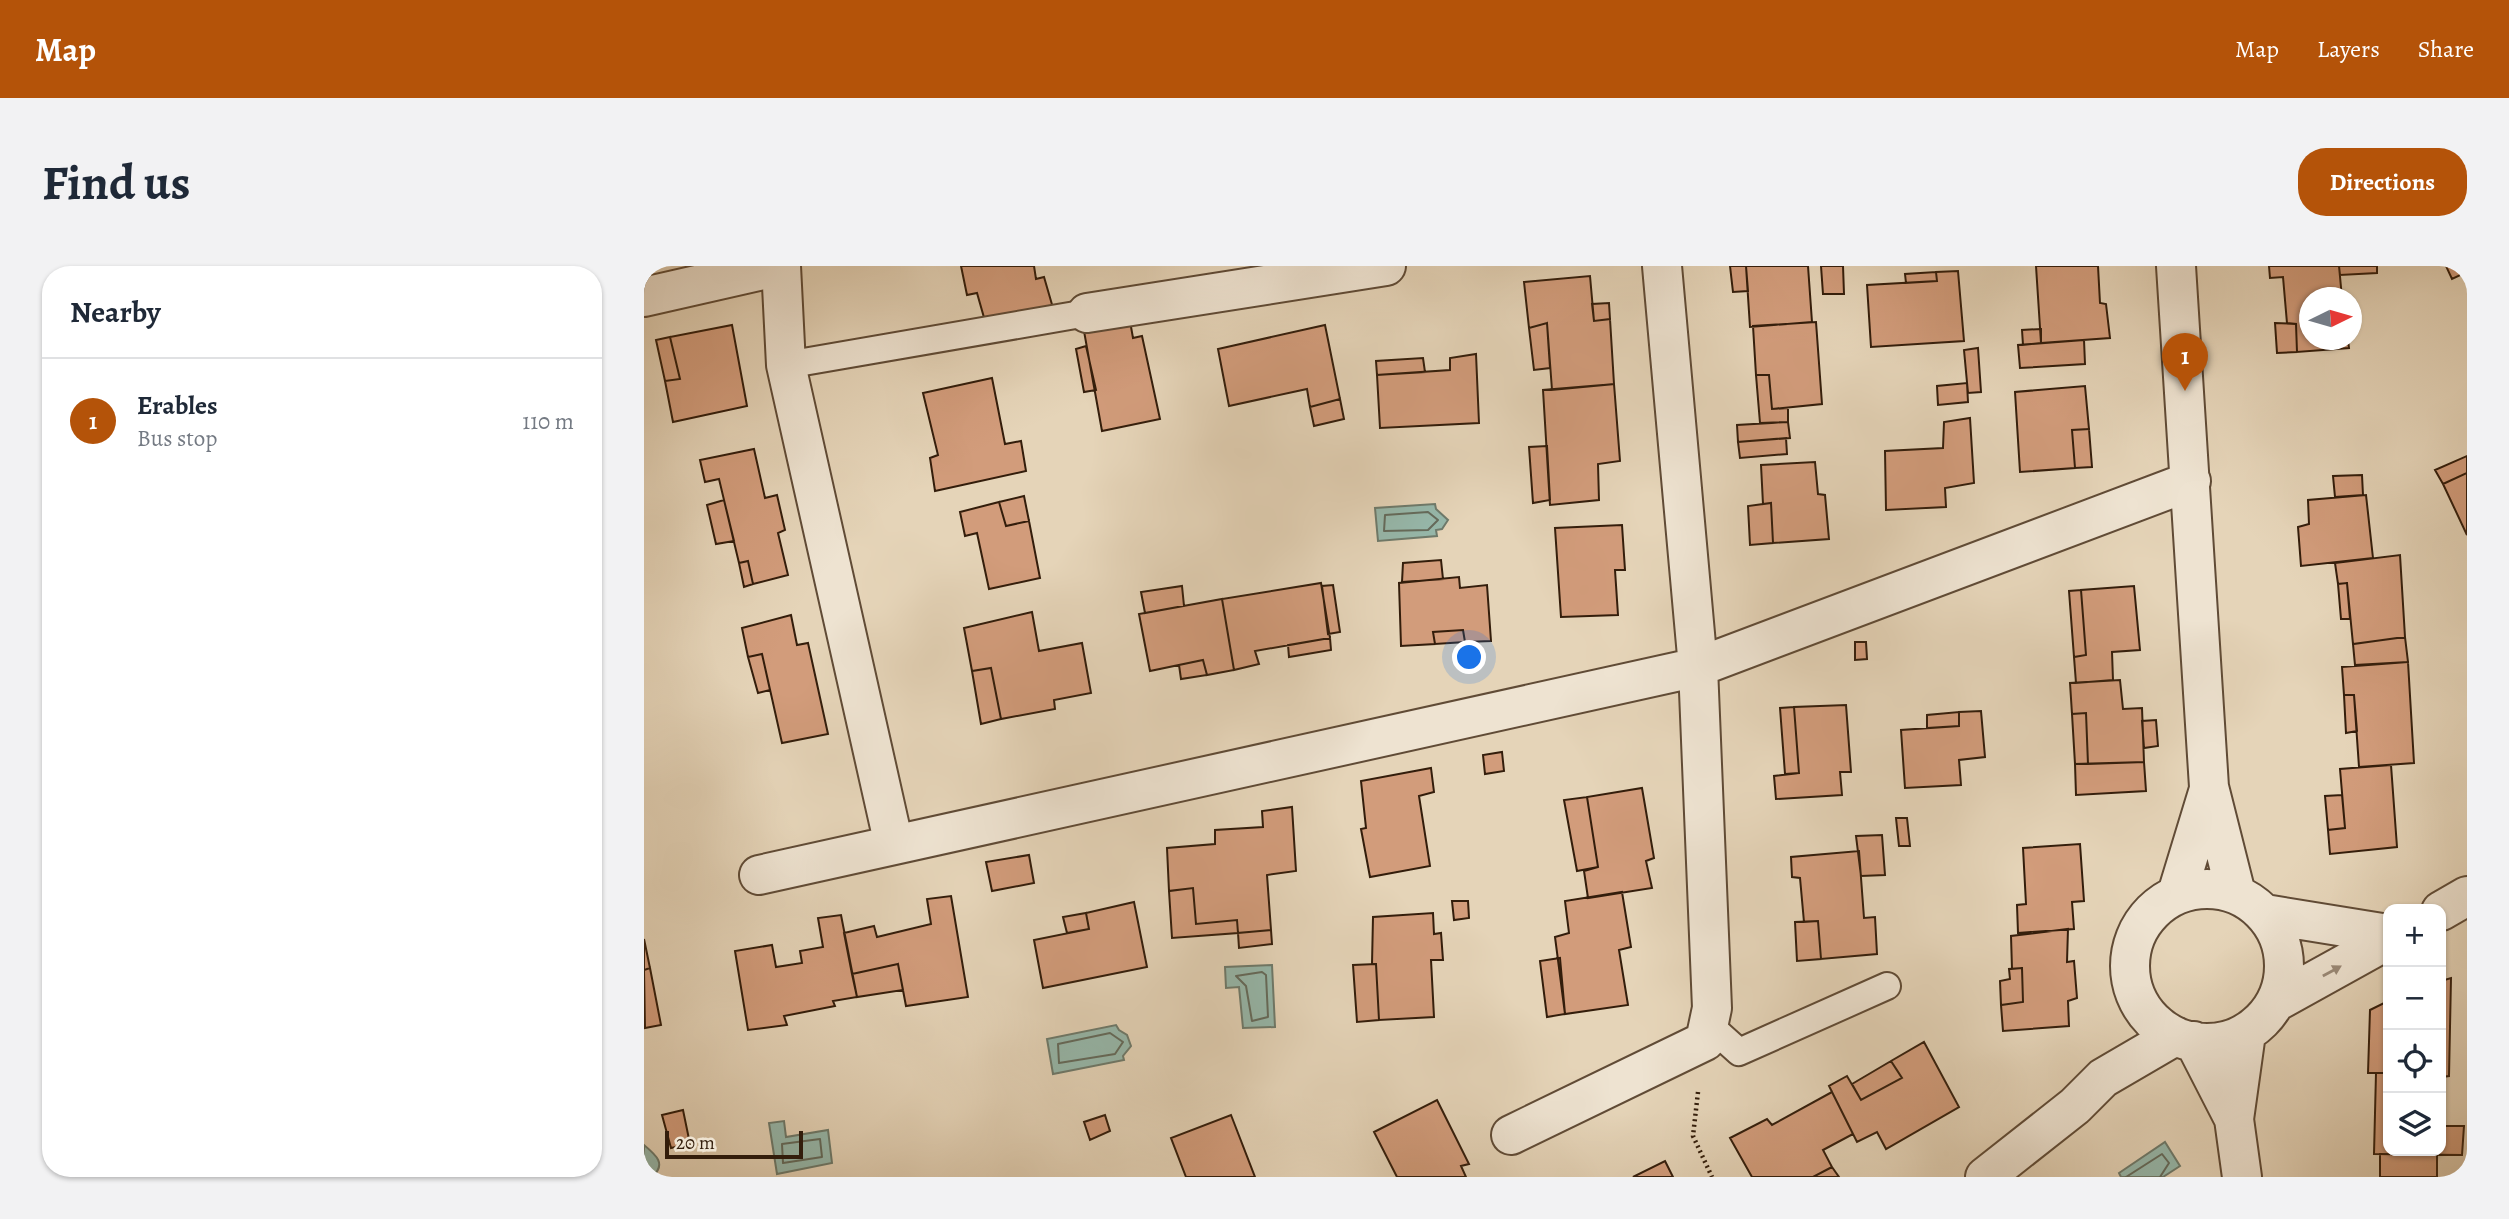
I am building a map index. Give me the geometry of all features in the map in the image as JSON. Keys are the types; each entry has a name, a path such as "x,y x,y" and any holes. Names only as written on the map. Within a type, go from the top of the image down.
{"street":[{"path":"644,297 780,266 786,365 894,845"},
{"path":"1087,313 1386,266"},
{"path":"1511,1135 1707,1033 1712,1007 1698,667 1662,266"},
{"path":"2176,266 2209,787 2251,904 2278,934 2284,957 2283,980 2276,1002 2262,1021 2246,1033 2223,1043 2184,1038 2154,1023 2139,1002 2131,978 2131,952 2140,928 2156,908 2177,894 2207,887 2251,904 2383,932"},
{"path":"759,875 1698,667 2191,481"},
{"path":"2177,894 2209,787"},
{"path":"2446,908 2467,896"},
{"path":"2276,1002 2383,943"},
{"path":"2103,1078 2139,1002"},
{"path":"2242,1177 2234,1119 2246,1033"},
{"path":"1985,1177 2075,1106 2103,1078 2184,1038"},
{"path":"2184,1038 2234,1119"}],"lane":[{"path":"786,365 1087,313"},
{"path":"1707,1033 1739,1052 1887,986"}],"path":[{"path":"1707,1033 1693,1136 1712,1177"}],"water":[{"path":"1435,504 1436,509 1448,520 1442,529 1436,530 1437,536 1378,541 1375,508"},
{"path":"1272,965 1275,1027 1243,1028 1239,987 1226,988 1225,967"},
{"path":"1116,1025 1127,1035 1131,1046 1123,1056 1124,1060 1053,1074 1047,1039"},
{"path":"784,1121 786,1137 828,1130 832,1163 777,1174 769,1123"},
{"path":"2165,1142 2180,1166 2163,1177 2121,1177 2119,1173"},
{"path":"644,1145 656,1156 659,1164 652,1177 644,1177"}],"building":[{"path":"961,266 1034,266 1036,279 1044,277 1053,308 985,321 977,293 967,295"},
{"path":"1730,266 1746,266 1748,291 1733,292"},
{"path":"1746,266 1808,266 1812,322 1750,327"},
{"path":"1821,266 1843,266 1844,294 1823,294"},
{"path":"2036,266 2098,266 2100,303 2106,304 2110,338 2041,343"},
{"path":"2269,266 2339,266 2341,287 2299,287 2299,350 2323,350 2297,352 2296,324 2287,323 2283,277 2270,278"},
{"path":"2339,266 2377,266 2377,273 2340,275"},
{"path":"2446,266 2464,266 2467,272 2452,279"},
{"path":"1958,271 1964,341 1871,347 1867,285 1937,281 1936,272"},
{"path":"1936,272 1937,281 1906,283 1905,274"},
{"path":"1590,276 1594,321 1610,319 1614,384 1552,390 1547,323 1529,328 1524,282"},
{"path":"1609,303 1610,319 1594,321 1592,304"},
{"path":"1128,310 1133,338 1142,336 1160,419 1102,431 1082,320"},
{"path":"1816,322 1822,404 1772,409 1769,375 1756,375 1753,326"},
{"path":"1547,323 1550,368 1534,370 1529,328"},
{"path":"2275,323 2296,324 2297,352 2277,353"},
{"path":"732,325 747,406 673,422 665,381 680,379 670,337"},
{"path":"1325,325 1340,399 1310,407 1307,389 1229,406 1218,349"},
{"path":"2041,329 2041,343 2023,345 2022,330"},
{"path":"670,337 680,379 665,381 656,340"},
{"path":"2084,340 2085,364 2020,368 2018,345"},
{"path":"1086,346 1096,390 1084,392 1076,349"},
{"path":"1978,348 1981,392 1968,393 1964,350"},
{"path":"1476,354 1479,423 1380,428 1377,375 1450,370 1450,358"},
{"path":"1423,358 1425,372 1377,375 1376,361"},
{"path":"1756,375 1769,375 1772,409 1788,408 1788,422 1760,423"},
{"path":"992,378 1005,444 1021,441 1026,471 935,491 930,458 938,455 923,393"},
{"path":"1967,383 1968,402 1938,405 1937,386"},
{"path":"1614,384 1620,461 1598,464 1599,500 1550,505 1543,390"},
{"path":"2085,386 2089,429 2072,430 2075,468 2020,472 2015,392"},
{"path":"1340,399 1344,419 1314,426 1310,407"},
{"path":"1970,418 1974,483 1945,488 1946,507 1886,510 1885,451 1943,448 1944,422"},
{"path":"1788,422 1790,438 1738,442 1737,425"},
{"path":"2089,429 2092,467 2075,468 2072,430"},
{"path":"1786,438 1787,454 1740,458 1738,442"},
{"path":"1547,446 1550,500 1533,503 1529,447"},
{"path":"754,449 765,498 777,495 785,530 778,533 788,575 753,584 748,561 739,563 719,479 705,482 700,460"},
{"path":"2467,456 2467,473 2443,484 2435,470"},
{"path":"1815,462 1818,494 1825,495 1829,539 1773,543 1771,503 1763,504 1761,465"},
{"path":"2467,473 2467,535 2443,484"},
{"path":"2362,475 2363,495 2335,497 2333,476"},
{"path":"2366,495 2373,558 2301,566 2298,527 2309,524 2308,500"},
{"path":"1024,496 1029,521 1006,526 999,502"},
{"path":"724,500 734,541 716,544 707,505"},
{"path":"999,502 1006,526 1029,521 1040,578 989,589 977,533 965,536 960,512"},
{"path":"1771,503 1773,543 1750,545 1748,506"},
{"path":"1622,525 1625,570 1615,570 1618,615 1561,617 1555,528"},
{"path":"2400,555 2405,637 2353,644 2347,583 2338,584 2335,563"},
{"path":"1441,560 1443,579 1402,582 1403,563"},
{"path":"748,561 753,584 744,587 739,563"},
{"path":"1459,577 1460,588 1487,585 1491,641 1465,642 1463,630 1433,632 1435,644 1401,646 1399,583"},
{"path":"1321,583 1330,638 1255,651 1259,664 1234,670 1222,599"},
{"path":"2347,583 2350,619 2341,619 2338,584"},
{"path":"1333,585 1340,632 1328,634 1322,586"},
{"path":"1182,586 1184,606 1145,613 1141,592"},
{"path":"2134,586 2140,650 2112,652 2113,680 2076,683 2074,657 2086,655 2081,590"},
{"path":"2081,590 2086,655 2074,657 2069,591"},
{"path":"1222,599 1234,670 1207,675 1203,660 1150,671 1139,614"},
{"path":"1032,612 1039,651 1082,643 1091,693 1054,700 1055,709 1001,719 991,668 972,671 964,628"},
{"path":"791,615 797,645 808,643 828,734 782,743 762,654 748,657 742,628"},
{"path":"1463,630 1465,642 1435,644 1433,632"},
{"path":"2405,637 2408,662 2355,665 2353,644"},
{"path":"1330,638 1331,650 1289,657 1288,645"},
{"path":"1855,642 1866,642 1867,659 1855,660"},
{"path":"762,654 770,690 758,693 748,657"},
{"path":"1203,660 1207,675 1181,679 1179,665"},
{"path":"2408,662 2414,763 2359,767 2354,695 2344,695 2342,667"},
{"path":"991,668 1001,719 981,724 972,671"},
{"path":"2120,680 2123,709 2142,708 2144,762 2088,764 2086,713 2072,714 2070,683"},
{"path":"2344,695 2354,695 2357,731 2346,733"},
{"path":"1846,705 1851,772 1840,772 1842,795 1776,799 1774,776 1799,773 1794,707"},
{"path":"1794,707 1799,773 1785,774 1780,708"},
{"path":"1981,711 1985,757 1959,760 1961,785 1905,788 1901,730 1959,726 1959,712"},
{"path":"1959,712 1959,726 1927,728 1927,715"},
{"path":"2086,713 2088,764 2075,764 2072,714"},
{"path":"2156,720 2158,746 2144,748 2142,721"},
{"path":"1502,752 1504,771 1485,774 1483,755"},
{"path":"2144,762 2146,791 2076,795 2075,764"},
{"path":"2391,765 2397,847 2330,854 2328,830 2345,828 2340,769"},
{"path":"1431,768 1434,792 1419,796 1430,866 1370,877 1361,829 1366,828 1361,781"},
{"path":"1642,788 1654,858 1646,861 1652,888 1588,898 1584,871 1598,867 1587,797"},
{"path":"2342,795 2345,828 2328,830 2325,796"},
{"path":"1587,797 1598,867 1577,871 1564,800"},
{"path":"1292,807 1296,871 1267,875 1271,930 1238,933 1237,920 1196,924 1193,888 1169,891 1167,848 1215,844 1215,830 1263,827 1262,811"},
{"path":"1896,818 1907,818 1910,846 1899,846"},
{"path":"1882,835 1885,875 1861,876 1856,836"},
{"path":"2080,844 2084,901 2072,902 2074,929 2018,933 2017,905 2026,904 2023,848"},
{"path":"1859,851 1864,918 1875,917 1877,954 1821,959 1818,921 1804,922 1800,878 1792,877 1791,857"},
{"path":"1029,855 1034,883 992,891 986,862"},
{"path":"1193,888 1196,924 1237,920 1238,933 1172,938 1169,891"},
{"path":"1622,892 1631,947 1619,950 1628,1005 1565,1014 1555,937 1569,933 1565,901"},
{"path":"951,896 968,997 906,1006 898,964 852,974 844,933 874,926 877,937 931,924 927,899"},
{"path":"1452,901 1468,901 1469,918 1454,920"},
{"path":"1134,902 1147,967 1043,988 1034,940 1089,929 1086,913"},
{"path":"1086,913 1089,929 1067,933 1063,917"},
{"path":"1433,913 1434,934 1441,933 1443,960 1431,960 1434,1017 1379,1020 1376,964 1372,964 1373,917"},
{"path":"841,915 857,997 833,1001 835,1006 784,1016 787,1025 748,1030 735,951 772,945 776,967 802,963 800,951 823,947 818,918"},
{"path":"1818,921 1821,959 1797,961 1795,922"},
{"path":"2068,929 2067,962 2074,961 2077,998 2068,1001 2069,1026 2003,1031 2001,1005 2023,1002 2022,968 2012,969 2011,936"},
{"path":"1271,930 1272,944 1239,948 1238,933"},
{"path":"644,939 650,968 644,970"},
{"path":"1560,958 1565,1014 1547,1017 1540,961"},
{"path":"898,964 903,990 857,997 852,974"},
{"path":"1376,964 1379,1020 1357,1022 1353,965"},
{"path":"650,968 661,1025 645,1028 644,970"},
{"path":"2022,968 2023,1002 2001,1005 2000,981 2010,979 2009,969"},
{"path":"2451,978 2449,1076 2446,1076 2446,1030 2446,980"},
{"path":"2383,1004 2383,1073 2368,1073 2370,1010"},
{"path":"1924,1042 1959,1107 1886,1149 1877,1132 1857,1142 1829,1086 1847,1076 1861,1100 1902,1078 1891,1061"},
{"path":"1891,1061 1902,1078 1861,1100 1852,1084"},
{"path":"2376,1073 2383,1073 2383,1154 2374,1154"},
{"path":"1832,1092 1853,1134 1823,1150 1832,1167 1813,1177 1752,1177 1730,1138 1767,1119 1772,1125"},
{"path":"1437,1100 1469,1164 1461,1166 1466,1177 1397,1177 1374,1132"},
{"path":"683,1110 690,1144 671,1148 662,1115"},
{"path":"1105,1115 1110,1131 1090,1140 1084,1122"},
{"path":"1231,1115 1255,1177 1186,1177 1171,1138"},
{"path":"2446,1126 2464,1126 2462,1155 2446,1155"},
{"path":"2380,1154 2437,1156 2437,1177 2380,1177"},
{"path":"1665,1161 1673,1177 1633,1177"},
{"path":"1832,1167 1839,1177 1813,1177"}],"place":[{"name":"Erables","path":"2185,391"}]}
